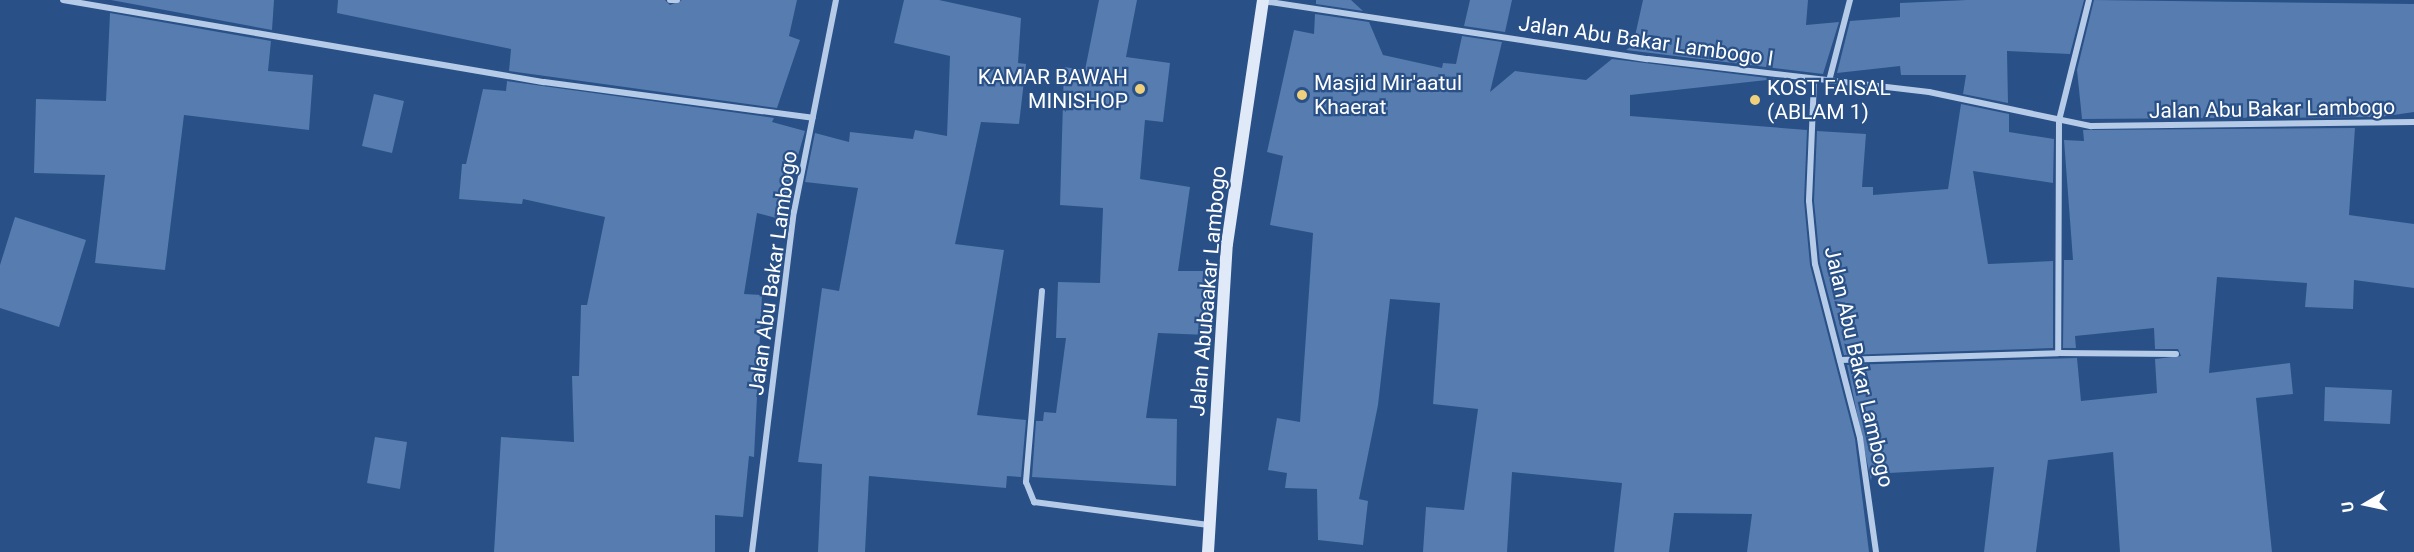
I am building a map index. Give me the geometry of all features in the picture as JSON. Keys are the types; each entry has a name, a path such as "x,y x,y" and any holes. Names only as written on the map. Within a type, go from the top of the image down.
{"street":[{"path":"63,0 544,82 813,118"},
{"path":"670,0 677,0"},
{"name":"Jalan Abu Bakar Lambogo","path":"752,552 794,212 836,0"},
{"name":"Jalan Abu Bakar Lambogo I","path":"1263,0 1814,81 1929,92 2059,120"},
{"name":"Jalan Abubaakar Lambogo","path":"1208,552 1227,244 1263,0"},
{"path":"1829,81 1850,0"},
{"path":"2058,353 2059,120 2089,0"},
{"name":"Jalan Abu Bakar Lambogo","path":"1814,81 1809,201 1815,264 1869,480 1876,552"},
{"name":"Jalan Abu Bakar Lambogo","path":"2059,120 2157,128 2414,122"},
{"path":"1042,291 1026,482 1034,502 1208,525"},
{"path":"1840,360 2058,353 2176,354"}],"building":[{"path":"111,0 274,0 272,30"},
{"path":"338,0 665,0 670,5 682,0 797,0 789,36 800,40 777,108 509,71 511,49 337,13"},
{"path":"904,0 939,0 1021,18 1018,63 1026,64 1019,124 981,122 955,244 1004,250 977,415 1026,420 1021,477 1007,476 1006,488 869,476 865,552 818,552 822,464 798,462 822,288 839,291 858,188 805,182 815,133 849,142 850,132 913,139 915,130 947,136 950,56 894,43"},
{"path":"1099,0 1137,0 1126,57 1170,63 1163,122 1145,120 1140,179 1190,187 1178,271 1209,271 1207,335 1158,333 1146,418 1177,419 1176,486 1032,477 1036,421 1043,421 1044,412 1056,413 1066,338 1056,338 1058,282 1100,283 1103,208 1060,205 1064,67 1085,70"},
{"path":"1316,0 1351,0 1363,11 1316,4"},
{"path":"1470,0 1512,0 1505,32 1464,26"},
{"path":"1643,0 1808,0 1806,25 1839,22 1823,74 1626,50 1633,45"},
{"path":"1967,0 2084,0 2070,54 2007,51 2008,103 1963,94 1966,75 1901,75 1900,66 1837,73 1850,21 1900,17 1900,3"},
{"path":"2094,0 2414,4 2414,112 2380,117 2082,119 2077,70"},
{"path":"110,13 271,41 268,71 313,75 309,130 184,115 165,270 95,263 105,175 34,173 36,99 106,101"},
{"path":"1315,14 1369,22 1383,55 1442,68 1443,63 1456,64 1462,36 1502,42 1490,92 1515,71 1586,80 1612,59 1776,79 1630,95 1630,116 1807,130 1804,201 1810,265 1855,439 1869,552 1747,552 1752,514 1674,513 1669,552 1614,552 1622,483 1512,472 1507,552 1423,552 1426,507 1464,510 1478,409 1433,404 1440,303 1390,299 1378,405 1359,499 1368,501 1363,545 1318,540 1317,489 1285,488 1287,473 1268,470 1277,418 1300,422 1313,233 1270,225 1283,156 1267,152 1294,30 1314,34"},
{"path":"507,81 774,118 772,122 805,131 780,219 757,213 744,294 762,295 754,457 749,456 743,517 715,515 715,552 494,552 501,437 574,442 572,376 579,376 581,305 587,305 605,217 523,199 522,204 459,199 462,164 466,164 483,89 506,91"},
{"path":"374,94 404,101 392,153 362,146"},
{"path":"1961,104 2009,114 2009,132 2054,139 2053,183 1973,171 1988,264 2053,261 2053,348 1844,355 1820,263 1814,201 1817,131 1866,134 1862,187 1873,187 1873,195 1948,189"},
{"path":"2355,128 2349,215 2414,224 2414,288 2354,280 2353,309 2305,307 2307,283 2217,277 2209,373 2290,363 2293,394 2256,398 2272,552 2120,552 2113,452 2048,460 2036,552 1984,552 1994,467 1872,474 1871,481 1847,365 2077,358 2081,401 2157,393 2155,359 2181,356 2178,349 2155,349 2154,328 2075,336 2076,348 2063,348 2064,260 2073,260 2064,140 2084,141 2083,130"},
{"path":"15,217 86,240 59,327 0,308 0,265"},
{"path":"2325,387 2392,390 2390,424 2324,421"},
{"path":"375,437 407,442 400,489 367,483"}],"place":[{"name":"KAMAR BAWAH MINISHOP","path":"1140,89"},
{"name":"Masjid Mir'aatul Khaerat","path":"1302,95"},
{"name":"KOST FAISAL (ABLAM 1)","path":"1755,100"}]}
